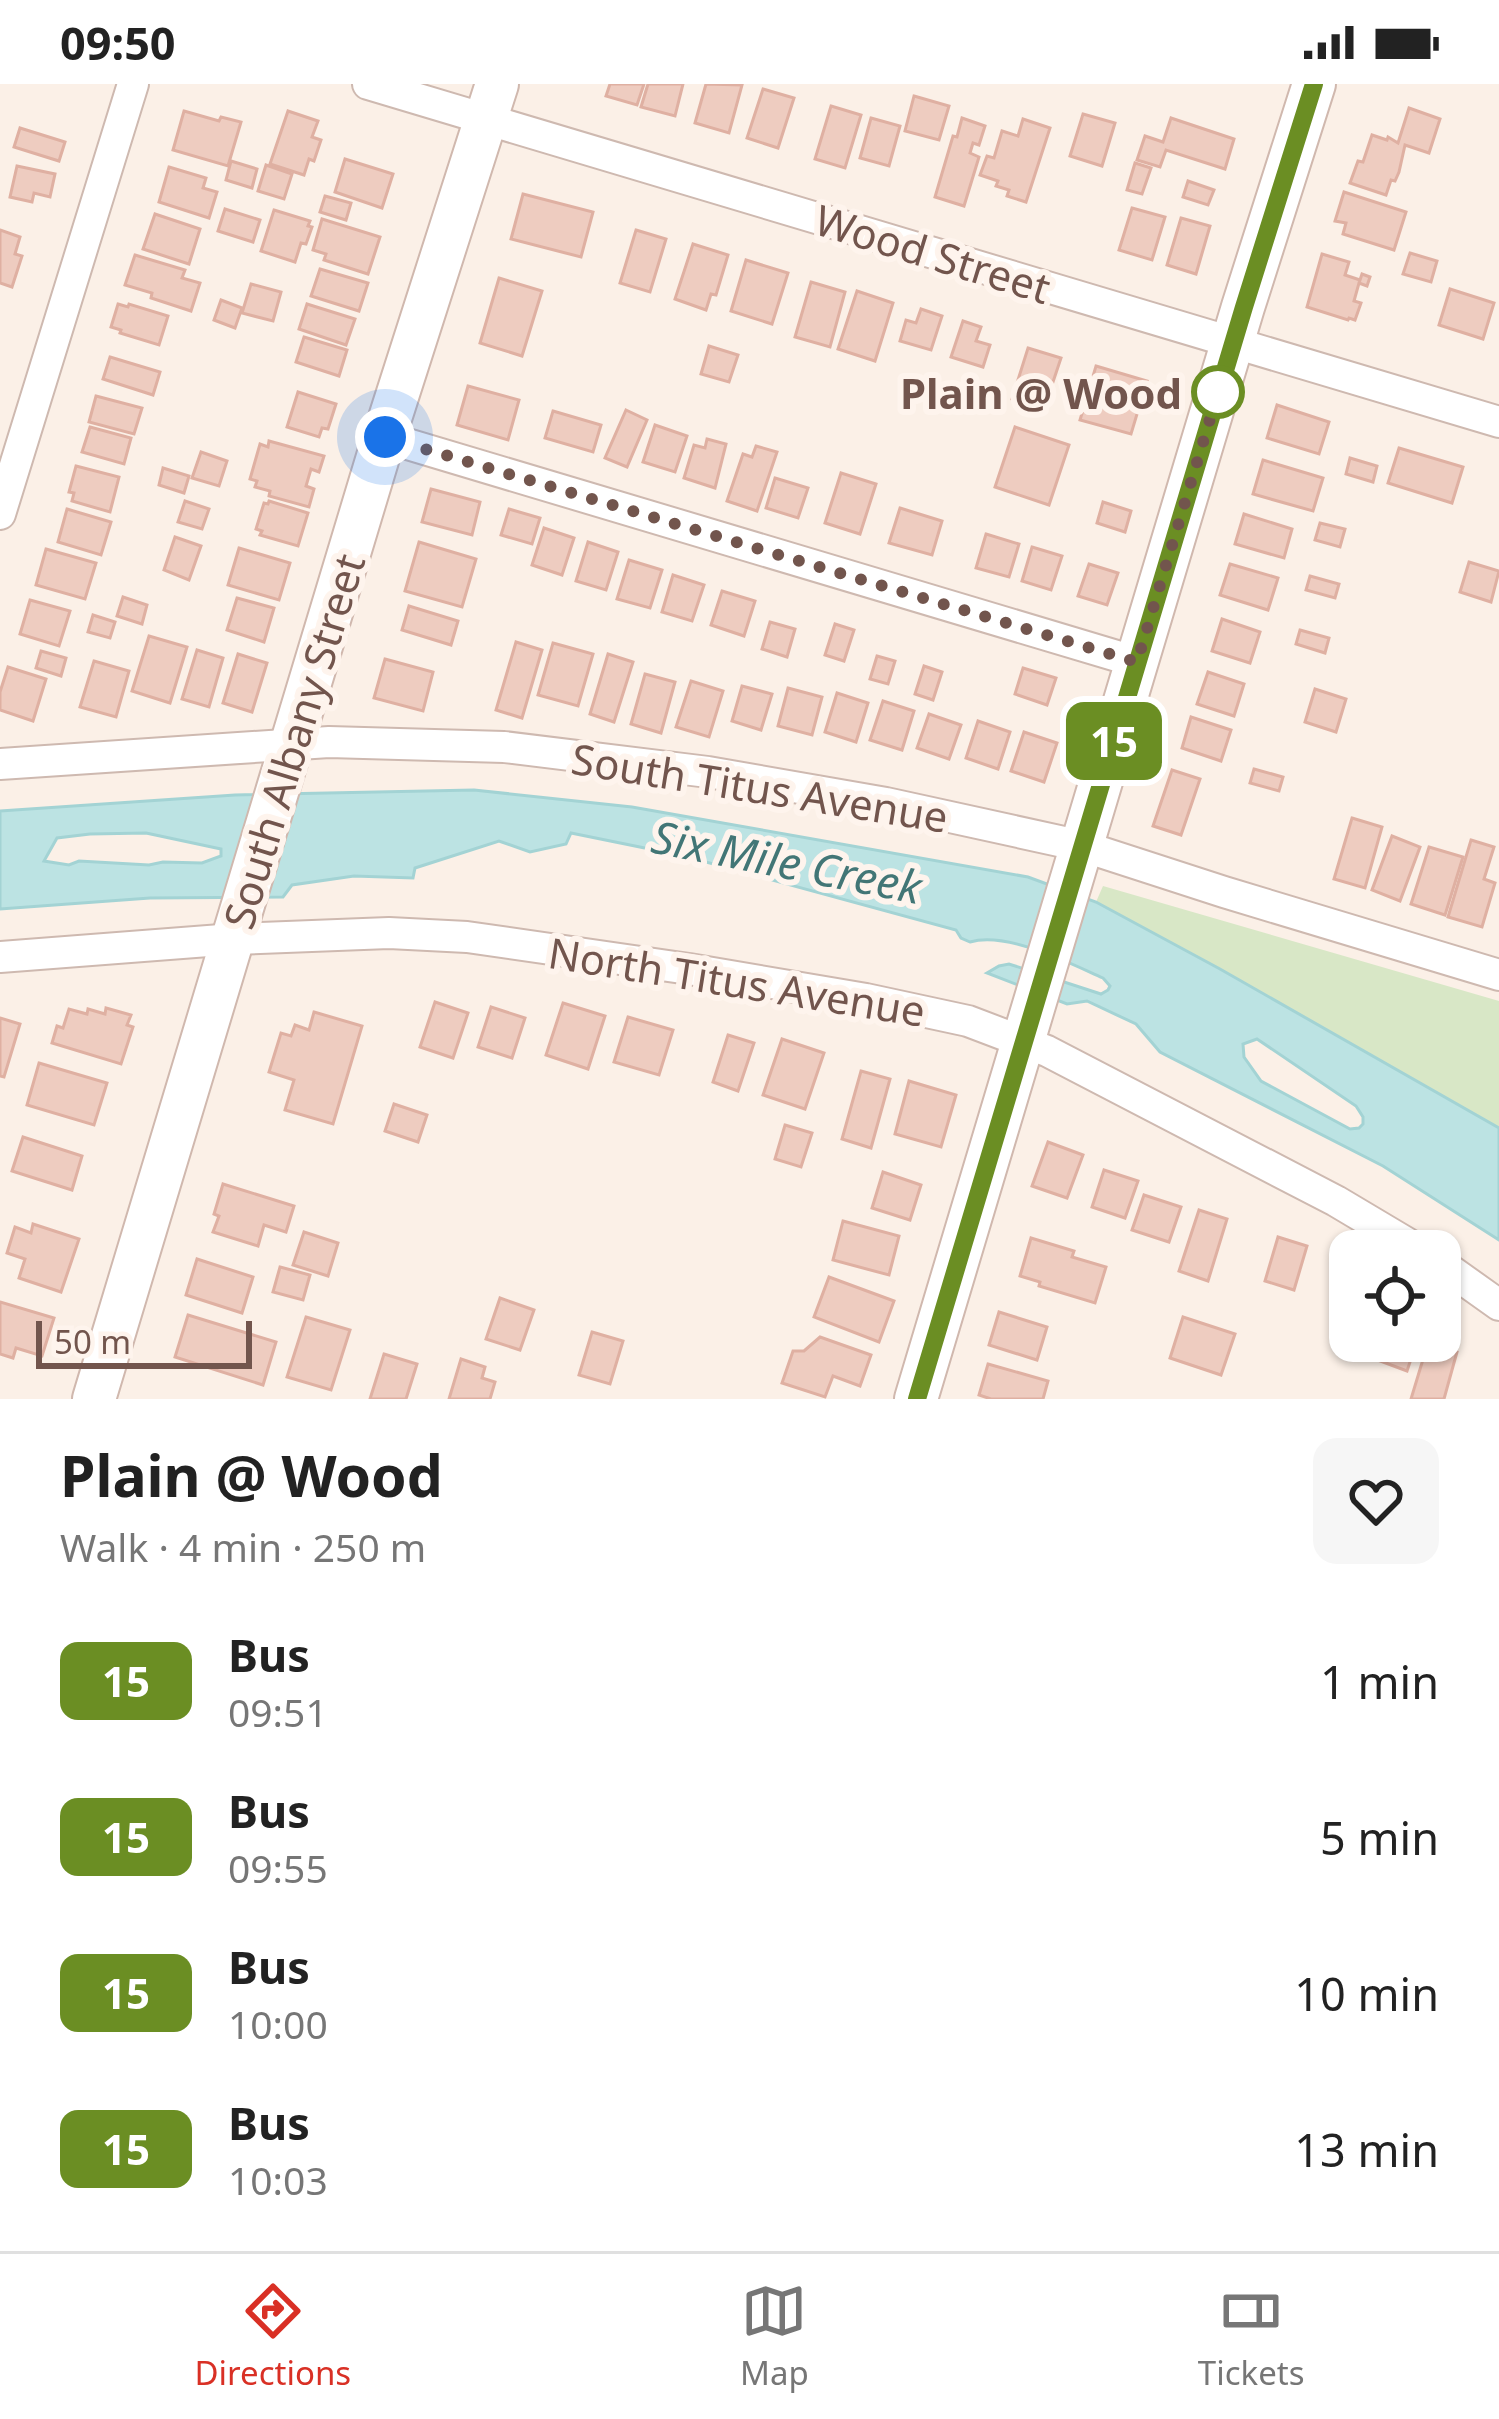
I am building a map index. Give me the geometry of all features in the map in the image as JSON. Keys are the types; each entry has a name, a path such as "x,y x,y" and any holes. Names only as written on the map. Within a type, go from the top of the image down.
{"street":[{"path":"0,514 133,84"},
{"name":"Wood Street","path":"368,84 492,102 1233,343 1499,422"},
{"path":"916,1399 1314,84"},
{"name":"South Albany Street","path":"105,1396 239,921 492,102"},
{"path":"385,437 1137,662"},
{"name":"South Titus Avenue","path":"0,764 288,759 329,742 531,749 707,772 863,799 1076,866 1224,892 1499,975"},
{"name":"North Titus Avenue","path":"0,958 239,921 466,938 689,969 968,1021 1029,1025 1059,1057 1383,1230"},
{"path":"1461,1278 1499,1305"}],"green space":[{"path":"1103,886 1499,1001 1499,1128 1096,902"}],"water":[{"name":"Six Mile Creek","path":"474,790 632,807 1028,877 1096,902 1499,1128 1499,1240 1383,1166 1160,1052 1136,1024 1087,1001 1067,1004 987,973 1009,964 1101,994 1110,986 1103,978 1019,945 970,942 956,930 684,856 571,833 566,844 530,852 499,841 415,868 413,878 354,876 292,885 283,897 150,898 0,909 0,811 235,795","holes":["146,833 221,849 221,856 202,863 149,865 44,861 57,838","1257,1039 1356,1106 1363,1124 1350,1129 1261,1081 1244,1057 1243,1044"]}],"building":[{"path":"610,84 644,84 637,105 606,96"},
{"path":"648,84 683,84 675,116 641,107"},
{"path":"706,84 742,85 729,133 695,123"},
{"path":"763,89 794,98 778,148 747,138"},
{"path":"914,96 949,106 939,140 905,131"},
{"path":"831,106 861,115 845,168 815,159"},
{"path":"1409,108 1440,119 1429,153 1405,145 1399,172 1386,195 1350,183 1372,135 1398,143"},
{"path":"184,111 241,122 228,166 173,150"},
{"path":"288,111 318,121 312,137 321,140 304,175 270,164"},
{"path":"1083,114 1115,123 1102,166 1070,156"},
{"path":"871,118 900,126 889,166 860,158"},
{"path":"962,118 985,126 979,145 973,143 970,153 979,157 964,206 935,197"},
{"path":"1171,118 1234,139 1225,169 1166,150 1160,167 1137,160 1145,136 1163,142"},
{"path":"1023,119 1050,128 1026,202 1007,196 1009,190 996,186 998,181 980,175 987,156 994,158 1002,131 1018,136"},
{"path":"20,128 65,142 59,161 14,147"},
{"path":"345,159 393,174 382,208 335,192"},
{"path":"231,161 257,169 252,188 226,180"},
{"path":"1135,163 1151,168 1142,194 1127,190"},
{"path":"266,165 292,174 284,199 258,191"},
{"path":"17,166 55,174 50,197 34,193 32,202 10,197"},
{"path":"169,167 206,178 203,188 217,192 209,218 159,202"},
{"path":"1188,181 1214,190 1208,205 1183,197"},
{"path":"1344,192 1406,212 1394,250 1343,234 1346,223 1335,221"},
{"path":"523,194 593,212 581,257 511,239"},
{"path":"325,196 351,203 346,220 320,212"},
{"path":"1132,208 1165,217 1152,260 1119,250"},
{"path":"225,209 260,220 253,242 218,231"},
{"path":"274,210 310,221 306,244 301,243 295,262 261,251"},
{"path":"155,214 200,229 189,264 143,249"},
{"path":"1181,218 1210,226 1196,274 1167,265"},
{"path":"322,219 380,237 368,274 324,260 326,254 313,250"},
{"path":"0,230 20,237 15,254 22,256 12,287 0,283"},
{"path":"636,230 666,239 650,292 620,283"},
{"path":"693,244 728,255 716,295 711,294 706,310 675,299"},
{"path":"1410,253 1437,261 1431,282 1403,274"},
{"path":"1322,254 1349,262 1345,275 1360,280 1362,274 1370,277 1367,286 1359,283 1354,301 1361,303 1355,320 1307,307"},
{"path":"135,255 185,270 182,278 200,283 191,311 125,285"},
{"path":"746,260 788,273 772,324 731,311"},
{"path":"320,269 368,283 359,311 311,296"},
{"path":"499,278 542,291 522,356 480,343"},
{"path":"811,282 845,292 830,347 795,337"},
{"path":"251,284 281,292 273,321 242,313"},
{"path":"1450,289 1494,303 1483,339 1439,325"},
{"path":"857,291 893,303 875,361 838,349"},
{"path":"221,300 242,308 235,328 214,320"},
{"path":"118,304 168,316 159,345 111,327"},
{"path":"307,304 355,319 346,345 299,329"},
{"path":"921,309 942,316 931,350 900,341 906,320 916,323"},
{"path":"963,321 981,327 976,341 990,345 983,367 951,357"},
{"path":"304,337 347,350 339,376 296,362"},
{"path":"709,346 738,355 729,382 701,374"},
{"path":"1028,348 1061,358 1044,409 1012,399"},
{"path":"110,357 160,372 153,395 103,379"},
{"path":"1096,366 1147,381 1131,434 1080,420"},
{"path":"468,386 519,400 508,440 457,425"},
{"path":"298,392 336,404 328,429 322,428 319,437 287,427"},
{"path":"96,396 142,408 134,434 89,422"},
{"path":"1277,405 1329,422 1319,454 1267,438"},
{"path":"626,410 647,420 627,467 605,458"},
{"path":"553,411 601,425 593,452 545,438"},
{"path":"655,425 687,436 675,472 643,462"},
{"path":"90,427 131,438 124,464 82,452"},
{"path":"1015,427 1069,445 1049,505 995,487"},
{"path":"707,439 726,444 715,488 684,478 694,445 705,448"},
{"path":"269,441 324,456 319,472 311,469 306,486 314,489 309,507 269,496 270,491 255,487 257,481 250,479 260,444 268,447"},
{"path":"756,446 777,452 757,511 727,501 743,454 752,457"},
{"path":"1399,448 1463,467 1452,503 1388,483"},
{"path":"201,452 227,461 219,486 192,478"},
{"path":"1350,458 1377,466 1373,482 1346,474"},
{"path":"1263,460 1323,478 1313,511 1253,494"},
{"path":"76,466 119,477 110,512 72,501 74,493 69,492"},
{"path":"163,468 189,476 184,493 159,485"},
{"path":"841,473 876,484 860,534 825,523"},
{"path":"775,478 808,488 798,518 766,508"},
{"path":"431,489 480,502 472,535 422,522"},
{"path":"185,501 209,509 202,529 178,522"},
{"path":"1103,502 1131,511 1125,532 1097,523"},
{"path":"264,503 308,513 298,546 260,535 262,531 256,529"},
{"path":"900,508 942,521 932,555 889,543"},
{"path":"67,509 111,522 101,555 58,542"},
{"path":"509,509 540,518 532,544 501,535"},
{"path":"1244,514 1292,529 1284,558 1235,544"},
{"path":"1320,523 1345,529 1340,547 1315,540"},
{"path":"544,528 574,538 562,575 532,565"},
{"path":"986,534 1019,544 1009,577 976,568"},
{"path":"175,537 201,546 189,580 164,570"},
{"path":"419,542 476,559 462,607 405,591"},
{"path":"588,542 618,552 606,590 576,581"},
{"path":"1032,547 1062,556 1051,590 1022,581"},
{"path":"239,548 290,563 279,600 228,585"},
{"path":"46,549 96,563 85,599 36,585"},
{"path":"629,560 662,570 650,608 617,599"},
{"path":"1469,562 1499,571 1491,602 1460,592"},
{"path":"1089,564 1118,573 1107,605 1078,596"},
{"path":"1230,564 1278,578 1268,610 1220,595"},
{"path":"673,575 704,585 692,621 662,612"},
{"path":"1310,576 1339,584 1335,598 1306,590"},
{"path":"722,591 755,601 744,636 711,625"},
{"path":"123,597 147,605 142,624 117,616"},
{"path":"237,598 274,608 264,642 227,630"},
{"path":"30,600 70,611 59,646 20,634"},
{"path":"409,606 458,621 451,645 402,630"},
{"path":"93,615 115,622 110,638 88,632"},
{"path":"1222,619 1260,632 1250,663 1212,651"},
{"path":"770,622 795,629 787,657 762,649"},
{"path":"835,624 854,630 844,661 825,655"},
{"path":"1300,630 1329,638 1325,653 1296,644"},
{"path":"149,636 187,647 170,703 132,691"},
{"path":"516,642 542,650 522,718 496,710"},
{"path":"553,643 593,654 578,706 538,695"},
{"path":"197,650 223,658 209,707 182,699"},
{"path":"41,651 66,658 61,676 36,668"},
{"path":"238,654 267,663 252,712 223,703"},
{"path":"608,654 633,662 614,722 590,714"},
{"path":"877,656 895,661 888,684 870,679"},
{"path":"385,659 433,672 423,711 374,698"},
{"path":"94,661 129,671 116,717 80,707"},
{"path":"924,666 942,672 933,700 915,694"},
{"path":"8,667 46,679 33,721 0,710"},
{"path":"1023,668 1056,678 1047,705 1015,694"},
{"path":"1208,672 1244,684 1234,716 1197,704"},
{"path":"645,674 675,682 661,733 631,724"},
{"path":"691,681 723,691 709,737 676,727"},
{"path":"742,686 772,694 761,730 732,721"},
{"path":"788,688 822,697 812,735 778,726"},
{"path":"1315,689 1346,699 1336,732 1305,722"},
{"path":"837,693 868,703 856,742 825,732"},
{"path":"883,701 914,711 902,750 870,740"},
{"path":"929,714 961,725 949,759 917,748"},
{"path":"1191,717 1231,730 1221,761 1182,748"},
{"path":"978,721 1010,732 998,769 966,758"},
{"path":"1024,732 1057,743 1044,782 1011,771"},
{"path":"1254,769 1283,777 1279,791 1250,783"},
{"path":"1172,770 1200,779 1181,835 1153,826"},
{"path":"1352,818 1382,827 1365,888 1334,879"},
{"path":"1392,836 1420,847 1400,901 1372,890"},
{"path":"1471,840 1494,847 1484,879 1495,883 1482,927 1448,917"},
{"path":"1429,847 1463,857 1445,915 1411,904"},
{"path":"435,1002 468,1013 453,1058 420,1047"},
{"path":"563,1003 605,1016 588,1069 546,1055"},
{"path":"491,1007 525,1018 512,1058 478,1047"},
{"path":"106,1008 131,1015 127,1025 133,1027 121,1064 52,1043 69,1009 105,1014"},
{"path":"314,1012 362,1026 333,1124 285,1110 294,1080 269,1072 281,1033 291,1036 295,1025 309,1030"},
{"path":"628,1017 673,1030 659,1075 614,1062"},
{"path":"0,1018 20,1024 4,1077 0,1076"},
{"path":"728,1035 754,1043 738,1091 713,1082"},
{"path":"782,1039 824,1053 805,1109 763,1095"},
{"path":"39,1063 107,1083 94,1125 27,1105"},
{"path":"861,1071 890,1079 871,1148 842,1139"},
{"path":"909,1081 956,1095 941,1147 895,1134"},
{"path":"394,1104 427,1115 418,1142 385,1131"},
{"path":"785,1125 812,1133 801,1167 775,1159"},
{"path":"23,1137 82,1156 72,1190 12,1171"},
{"path":"1048,1142 1083,1155 1067,1198 1032,1186"},
{"path":"1104,1170 1138,1181 1125,1218 1092,1207"},
{"path":"883,1172 921,1185 910,1220 872,1208"},
{"path":"223,1184 294,1206 286,1232 264,1225 258,1246 213,1232"},
{"path":"1144,1195 1181,1207 1169,1242 1132,1230"},
{"path":"1199,1210 1227,1219 1208,1281 1179,1271"},
{"path":"843,1221 899,1236 889,1275 833,1260"},
{"path":"33,1224 79,1239 61,1292 19,1278 25,1259 7,1253 15,1227 31,1233"},
{"path":"304,1232 338,1243 328,1276 293,1265"},
{"path":"1278,1237 1307,1246 1294,1290 1265,1281"},
{"path":"1031,1238 1106,1267 1095,1303 1020,1276"},
{"path":"197,1259 253,1277 242,1313 186,1295"},
{"path":"280,1267 310,1275 303,1300 273,1292"},
{"path":"829,1277 894,1301 879,1342 814,1317"},
{"path":"500,1298 534,1310 520,1350 486,1339"},
{"path":"0,1302 54,1318 42,1356 16,1348 13,1358 0,1354"},
{"path":"999,1312 1047,1327 1037,1360 989,1345"},
{"path":"188,1315 276,1342 263,1385 175,1357"},
{"path":"306,1317 350,1330 331,1390 287,1377"},
{"path":"1183,1317 1235,1334 1221,1375 1170,1358"},
{"path":"592,1332 623,1341 610,1384 579,1375"},
{"path":"820,1337 871,1355 860,1386 833,1376 825,1397 782,1383 793,1351 804,1351"},
{"path":"384,1354 417,1364 406,1399 370,1399"},
{"path":"461,1359 485,1367 482,1378 495,1382 490,1399 449,1399"},
{"path":"1383,1362 1410,1362 1407,1371"},
{"path":"1422,1362 1454,1362 1444,1399 1411,1399"},
{"path":"988,1364 1048,1381 1043,1399 979,1395"}],"bus line":[{"name":"15","path":"917,1399 1314,84"}],"place":[{"name":"Plain @ Wood","path":"1218,392"}],"route":[{"path":"385,437 1137,662 1222,379 1218,392"}]}
